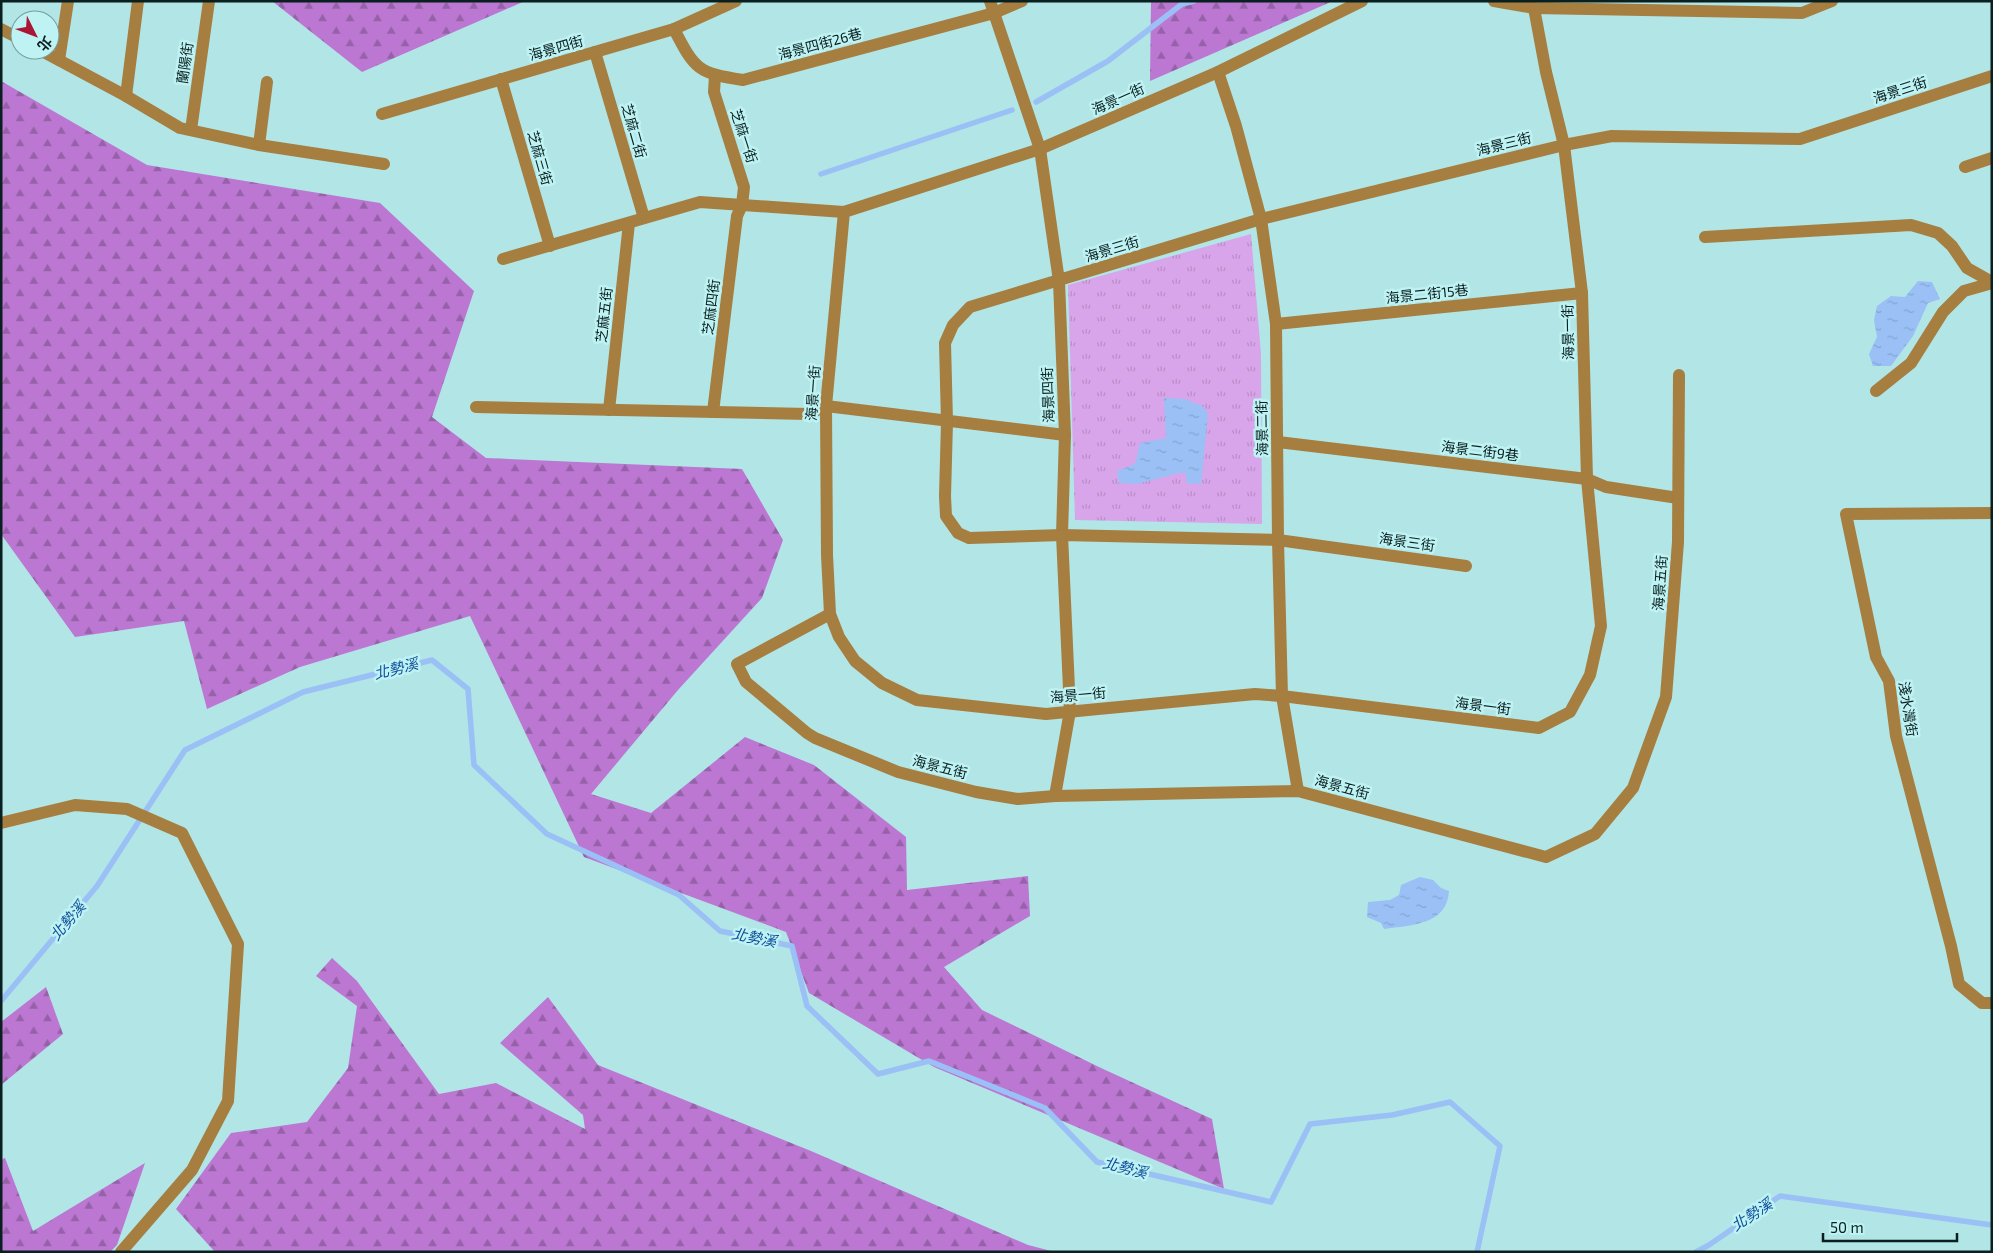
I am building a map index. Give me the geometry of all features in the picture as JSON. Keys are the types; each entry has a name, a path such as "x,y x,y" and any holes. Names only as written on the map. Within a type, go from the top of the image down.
{"street":[{"path":"60,53 68,1"},
{"path":"126,96 138,1"},
{"name":"蘭陽街","path":"191,130 209,1"},
{"name":"海景四街","path":"382,114 674,29 736,1"},
{"name":"海景四街26巷","path":"674,29 687,55 697,67 715,75 743,80 992,7 1022,1"},
{"name":"海景一街","path":"1362,1 1218,72 1040,149 844,212 826,406 827,555 830,614 838,637 855,661 882,683 917,700 1046,714 1255,694 1538,728 1570,712 1590,675 1601,626 1587,479 1582,293 1564,145 1546,72 1534,8"},
{"path":"1494,1 1534,8 1802,13 1832,1"},
{"name":"海景四街","path":"992,7 1040,149 1059,281 1065,435 1062,534 1070,711 1055,796"},
{"name":"芝麻二街","path":"595,52 644,218"},
{"path":"59,60 180,128 259,145 384,164"},
{"name":"海景二街","path":"1218,72 1236,126 1261,219 1276,324 1282,696 1298,791"},
{"name":"芝麻一街","path":"715,75 714,92 744,187 742,205"},
{"name":"海景三街","path":"1466,566 1278,540 1062,534 969,538 958,533 946,516 945,496 947,422 946,343 952,326 970,307 1261,219 1564,145 1612,136 1800,139 1992,76"},
{"name":"芝麻三街","path":"501,79 550,246"},
{"path":"259,145 267,82"},
{"path":"1965,167 1992,158"},
{"path":"503,259 700,202 844,212"},
{"name":"芝麻四街","path":"713,412 737,216 742,205"},
{"name":"芝麻五街","path":"609,410 629,223"},
{"path":"1705,237 1911,225 1938,234 1952,246 1967,268 1992,282"},
{"path":"1876,391 1911,363 1943,312 1964,291 1992,282"},
{"name":"海景二街15巷","path":"1276,324 1582,293"},
{"name":"海景五街","path":"830,614 737,664 746,682 807,733 898,772 976,792 1018,798 1298,791 1546,857 1595,834 1633,788 1666,697 1678,542 1679,375"},
{"path":"476,407 808,414 826,406 1065,435"},
{"name":"海景二街9巷","path":"1278,442 1587,479 1606,487 1678,498"},
{"name":"淺水灣街","path":"1992,513 1846,514 1876,657 1889,681 1896,736 1951,946 1959,984 1982,1003 1992,1003"},
{"path":"1,823 75,805 132,811 182,833 238,944 228,1101 192,1170 121,1252"}],"green space":[{"path":"272,1 525,1 362,72"},
{"path":"1151,1 1333,1 1150,81"},
{"path":"1,81 147,165 380,203 474,291 432,417 486,458 742,469 783,540 762,598 678,690 591,794 651,813 745,737 814,765 906,837 907,890 1028,876 1030,916 944,967 982,1010 1212,1119 1224,1189 934,1067 809,993 786,932 584,857 470,616 300,667 207,709 184,621 75,637 1,534"},
{"path":"1251,234 1261,354 1262,524 1075,520 1068,285"},
{"path":"332,958 357,981 439,1094 496,1083 585,1129 583,1115 500,1043 548,997 598,1065 811,1151 1028,1245 1055,1252 215,1252 176,1209 231,1133 307,1122 348,1068 357,1006 316,976"},
{"path":"46,987 63,1034 1,1085 1,1022"},
{"path":"5,1158 33,1231 145,1163 117,1245 110,1252 1,1252 1,1160"}],"water":[{"path":"1918,281 1932,282 1940,299 1928,303 1913,336 1891,366 1873,366 1869,354 1877,337 1874,320 1877,306 1891,296 1905,297"},
{"path":"1164,398 1185,399 1204,407 1208,415 1201,484 1186,483 1186,473 1179,473 1137,484 1119,483 1117,471 1135,464 1140,443 1166,438"},
{"path":"1420,877 1433,880 1441,888 1449,891 1447,902 1442,911 1435,917 1416,924 1384,929 1381,923 1367,917 1368,902 1390,900 1399,895 1401,885"}],"waterway":[{"path":"1036,102 1108,61 1182,4 1194,1"},
{"path":"821,174 1012,110"},
{"name":"北勢溪","path":"1,1001 97,886 185,750 303,692 432,660 468,689 474,765 547,834 679,895 720,931 792,946 807,1006 878,1074 929,1061 1045,1108 1097,1162 1271,1202 1310,1124 1392,1115 1450,1102 1500,1146 1477,1252"},
{"name":"北勢溪","path":"1696,1252 1780,1196 1992,1225"}]}
